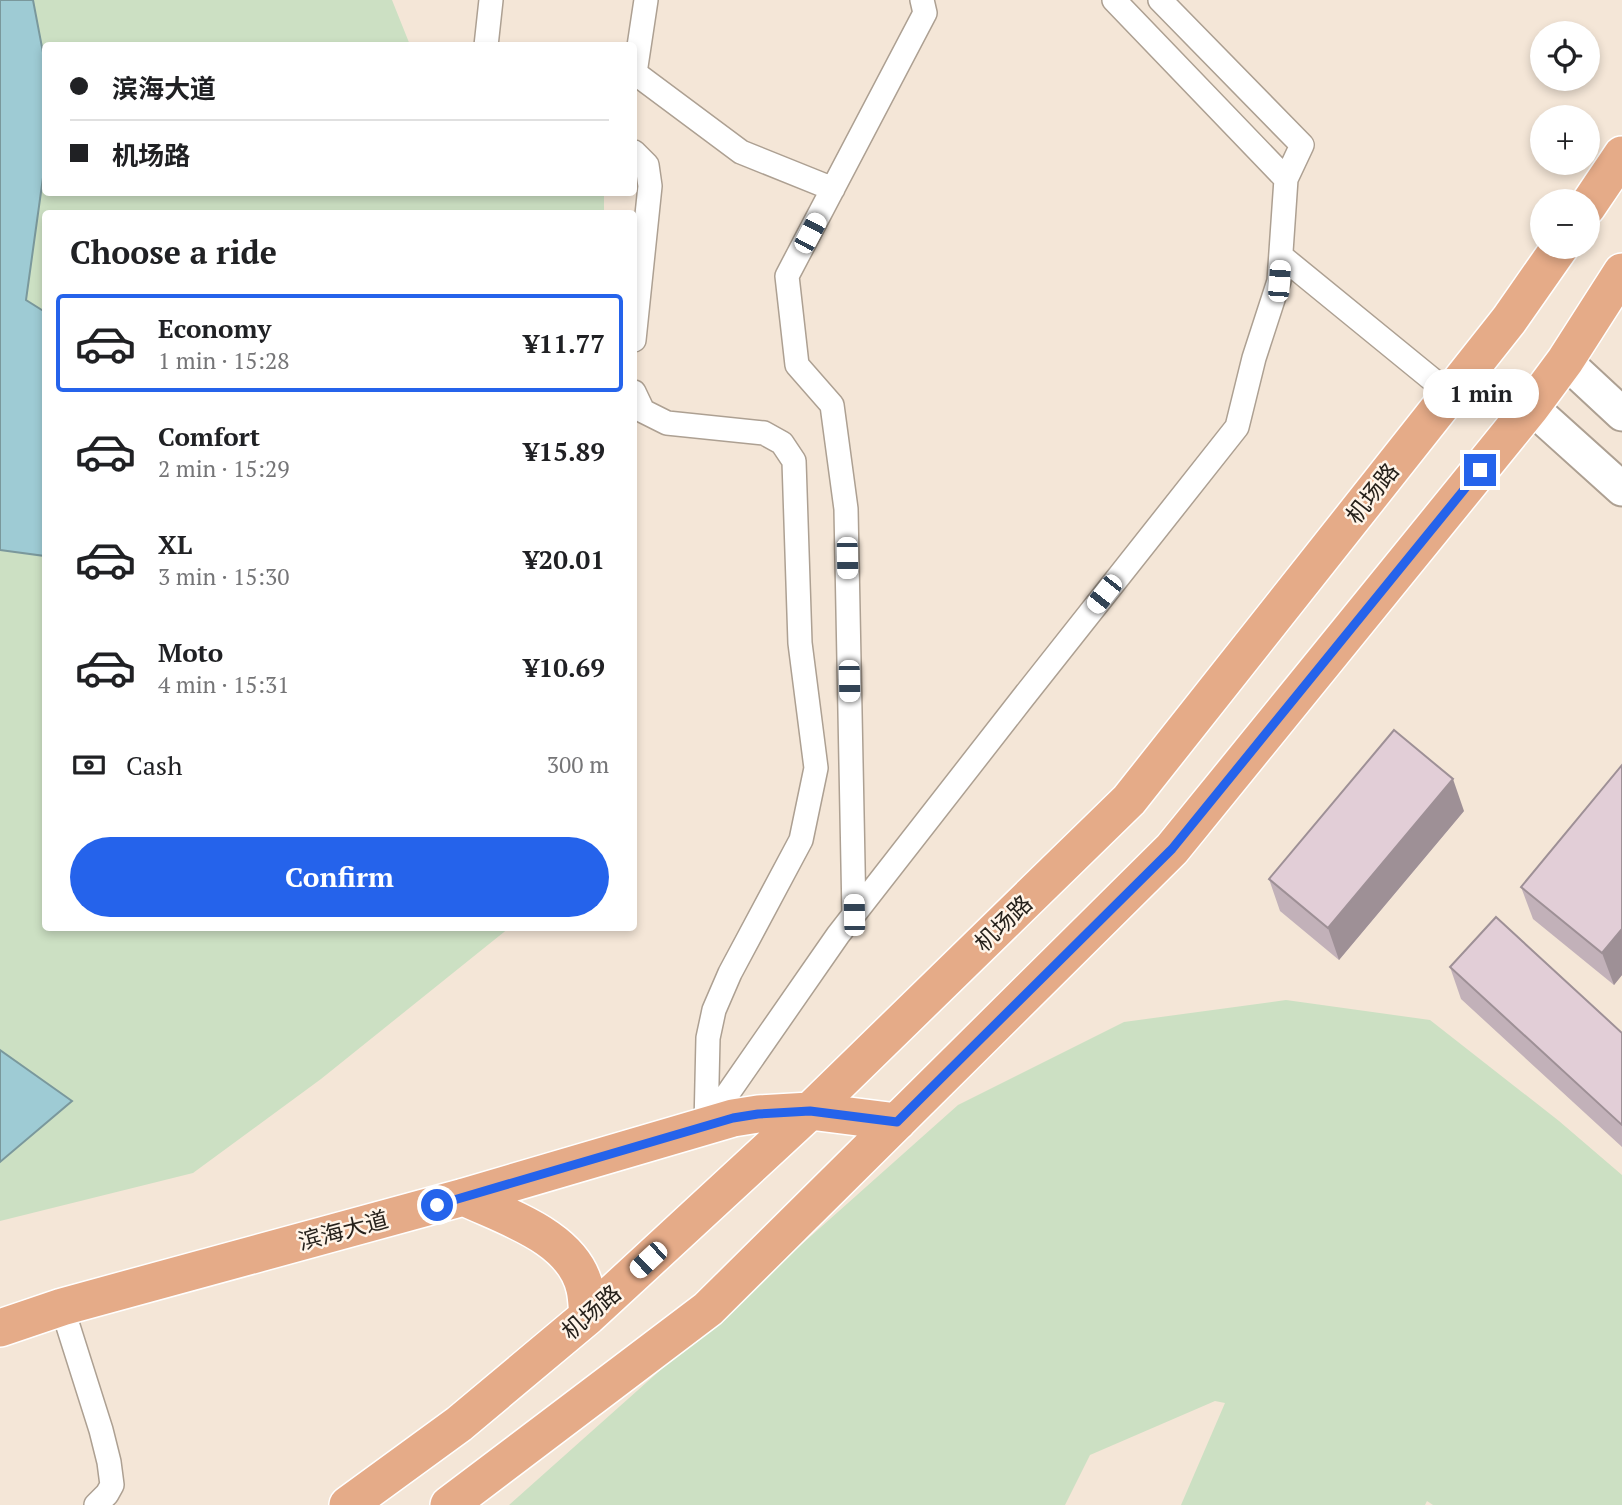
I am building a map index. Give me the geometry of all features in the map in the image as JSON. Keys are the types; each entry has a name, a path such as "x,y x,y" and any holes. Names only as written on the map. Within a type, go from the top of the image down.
{"main road":[{"path":"1599,189 1622,155"},
{"name":"机场路","path":"348,1505 459,1424 588,1316 810,1111 1129,800 1509,320 1552,259"},
{"path":"449,1505 708,1310 1172,849 1531,407 1565,362 1622,272"},
{"path":"1565,362 1622,414"},
{"path":"1531,407 1620,484"},
{"name":"滨海大道","path":"0,1328 62,1307 464,1197 733,1118 810,1111 897,1122"},
{"path":"464,1197 534,1229 569,1256 585,1287 588,1316"}],"street":[{"path":"486,42 491,0"},
{"path":"637,60 646,0"},
{"path":"854,915 846,509 832,405 797,366 787,276 925,13 922,0"},
{"path":"1114,0 1286,179"},
{"path":"706,1125 838,935 1237,427 1254,359 1279,281 1286,179 1302,145 1160,0"},
{"path":"637,74 741,152 833,189"},
{"path":"637,155 647,165 650,186 637,311"},
{"path":"1281,256 1450,394"},
{"path":"637,398 643,411 667,422 764,433 782,443 794,461 800,643 816,768 801,840 730,973 714,1010 708,1038 706,1125"},
{"path":"62,1307 109,1462 112,1485 96,1505"}],"green space":[{"path":"33,0 392,0 409,42 42,42 42,46"},
{"path":"42,179 42,196 604,196 604,210 42,210 42,310 26,300"},
{"path":"0,550 42,556 42,931 505,931 321,1079 193,1173 0,1221 0,1162 72,1101 0,1050"},
{"path":"1286,1000 1430,1020 1559,1121 1622,1175 1622,1505 1433,1505 1427,1501 1425,1505 1181,1505 1225,1403 1215,1401 1090,1455 1065,1505 509,1505 958,1105 1124,1022"}],"water":[{"path":"0,0 33,0 42,47 42,185 26,300 42,310 42,556 0,550"},
{"path":"0,1050 72,1101 0,1162"}],"building":[{"path":"1394,730 1453,779 1328,928 1269,879"},
{"path":"1622,765 1622,929 1602,953 1521,887"},
{"path":"1496,917 1622,1033 1622,1125 1450,967"}],"route":[{"path":"437,1205 733,1118 810,1111 897,1122 1172,849 1480,470"}]}
